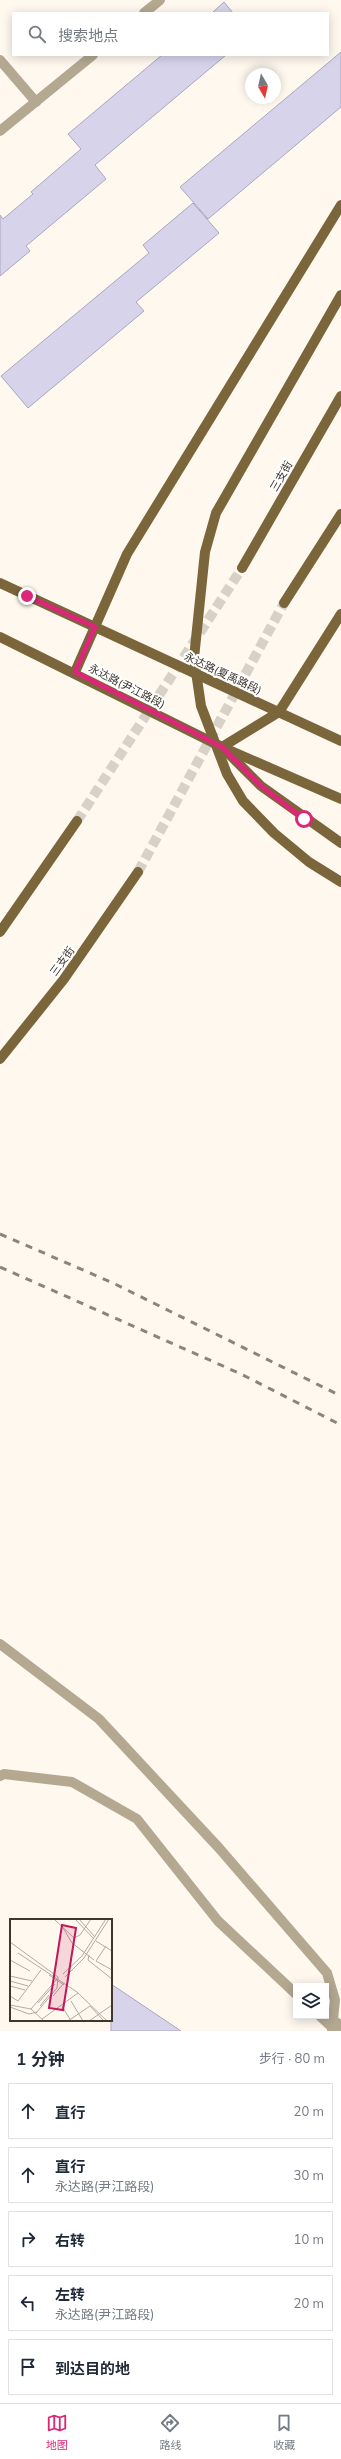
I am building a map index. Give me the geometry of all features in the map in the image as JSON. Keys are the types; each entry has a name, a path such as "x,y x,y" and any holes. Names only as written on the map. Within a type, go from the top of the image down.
{"main road":[{"path":"75,672 127,554 341,205"},
{"path":"341,295 216,513 205,552 194,658 201,706 227,774 243,801 274,833 309,862 341,882"},
{"name":"三支街","path":"242,568 341,396"},
{"path":"284,603 341,514"},
{"path":"0,583 95,627"},
{"path":"222,747 279,712 341,614"},
{"name":"永达路(夏禹路段)","path":"95,627 341,741"},
{"name":"永达路(尹江路段)","path":"0,637 75,672 222,747"},
{"path":"222,747 341,799"},
{"path":"222,747 261,786 315,827 341,844"},
{"path":"0,932 77,821"},
{"name":"三支街","path":"0,1059 64,979 138,872"}],"street":[{"path":"145,12 160,0"},
{"path":"0,131 92,56"},
{"path":"0,60 36,102"},
{"path":"0,1644 99,1719 219,1848 327,1973 335,2000 332,2031"},
{"path":"0,1776 4,1774 72,1782 137,1818 218,1921 293,1991"},
{"path":"329,2018 341,2025"},
{"path":"323,2019 336,2031"}],"building":[{"path":"224,2 232,12 213,12"},
{"path":"341,52 341,107 208,219 180,187 279,104 281,104 281,102"},
{"path":"161,56 225,56 95,165 106,179 26,246 30,251 0,276 0,215 3,219 33,194 31,192 81,149 68,134"},
{"path":"193,203 219,233 136,302 144,311 28,408 1,376 149,253 143,245"},
{"path":"112,1985 181,2031 111,2031"}],"tunnel":[{"path":"77,821 242,568"},
{"path":"138,872 284,603"}],"railway":[{"path":"0,1234 113,1283 341,1396"},
{"path":"0,1267 241,1374 341,1425"}],"route":[{"path":"27,596 95,627 75,672 222,747 261,786 304,819"}]}
